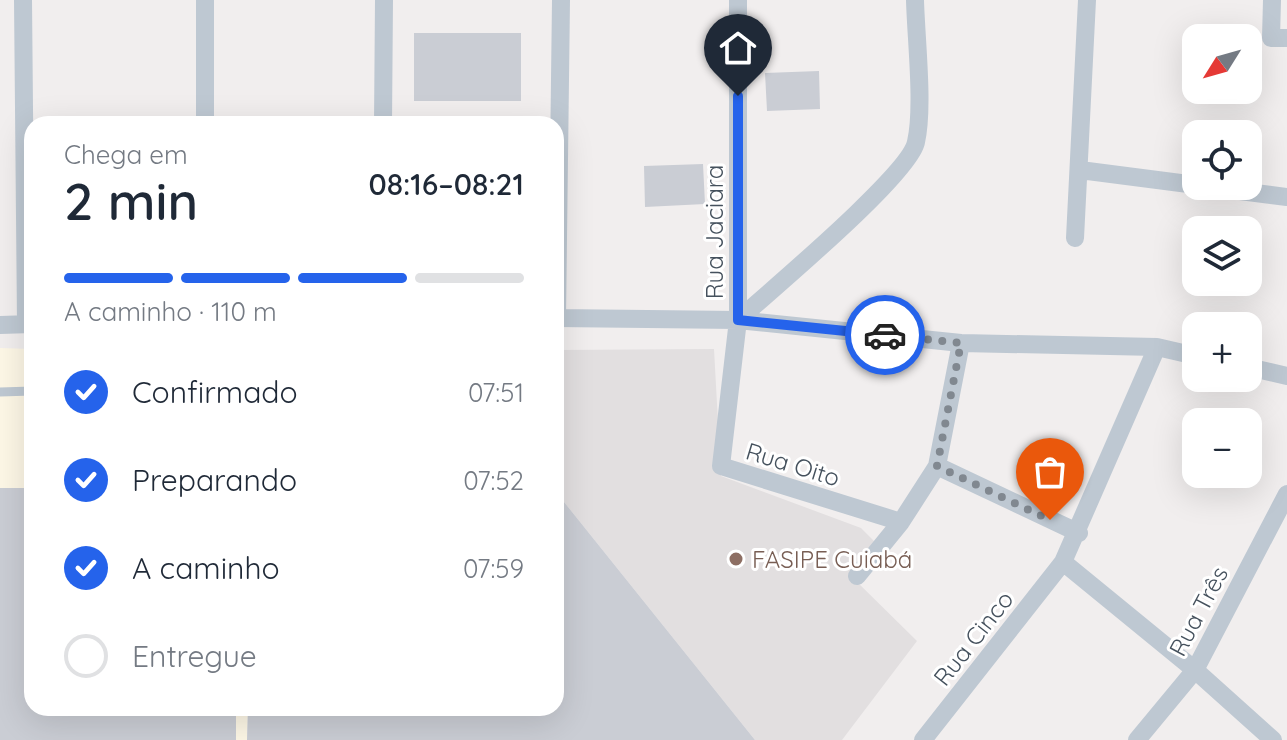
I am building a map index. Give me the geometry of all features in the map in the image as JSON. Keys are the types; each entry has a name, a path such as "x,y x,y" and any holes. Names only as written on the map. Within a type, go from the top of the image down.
{"street":[{"path":"23,0 25,116"},
{"path":"205,0 205,116"},
{"path":"383,116 384,0"},
{"path":"560,116 561,0"},
{"name":"Rua Jaciara","path":"738,0 738,320"},
{"path":"738,320 828,239 913,152 918,127 915,0"},
{"path":"1075,238 1087,0"},
{"path":"1272,0 1271,38 1287,38"},
{"path":"1080,170 1182,184"},
{"path":"1262,194 1287,197"},
{"path":"564,318 738,320 961,343 1157,347 1182,353"},
{"name":"Rua Oito","path":"738,320 721,466 901,522"},
{"path":"0,325 24,324"},
{"path":"857,576 901,522 937,466 961,343"},
{"name":"Rua Cinco","path":"923,740 1063,562 1079,533 1157,347"},
{"path":"1262,370 1287,376"},
{"path":"937,466 1079,533"},
{"name":"Rua Três","path":"1137,740 1195,670 1287,494"},
{"path":"1063,562 1195,670 1273,740"}],"lane":[{"path":"0,392 24,391"}],"shaded area":[{"path":"0,348 24,349 24,716 248,716 247,740 0,740"},
{"name":"FASIPE Cuiabá","path":"714,349 721,476 861,528 875,542 851,576 917,641 842,740 755,740 564,502 564,350"}],"building":[{"path":"414,33 521,33 521,101 414,101"},
{"path":"819,71 820,109 767,111 765,73"},
{"path":"703,164 705,204 645,207 644,166"},
{"path":"0,488 24,488 24,716 236,716 236,740 0,740"},
{"path":"564,502 755,740 247,740 248,716 564,716"}],"way so far":[{"path":"885,335 961,343 937,466 1050,520"}],"place":[{"name":"FASIPE Cuiabá","path":"736,559"}],"route":[{"path":"738,96 738,320 885,335"}]}
